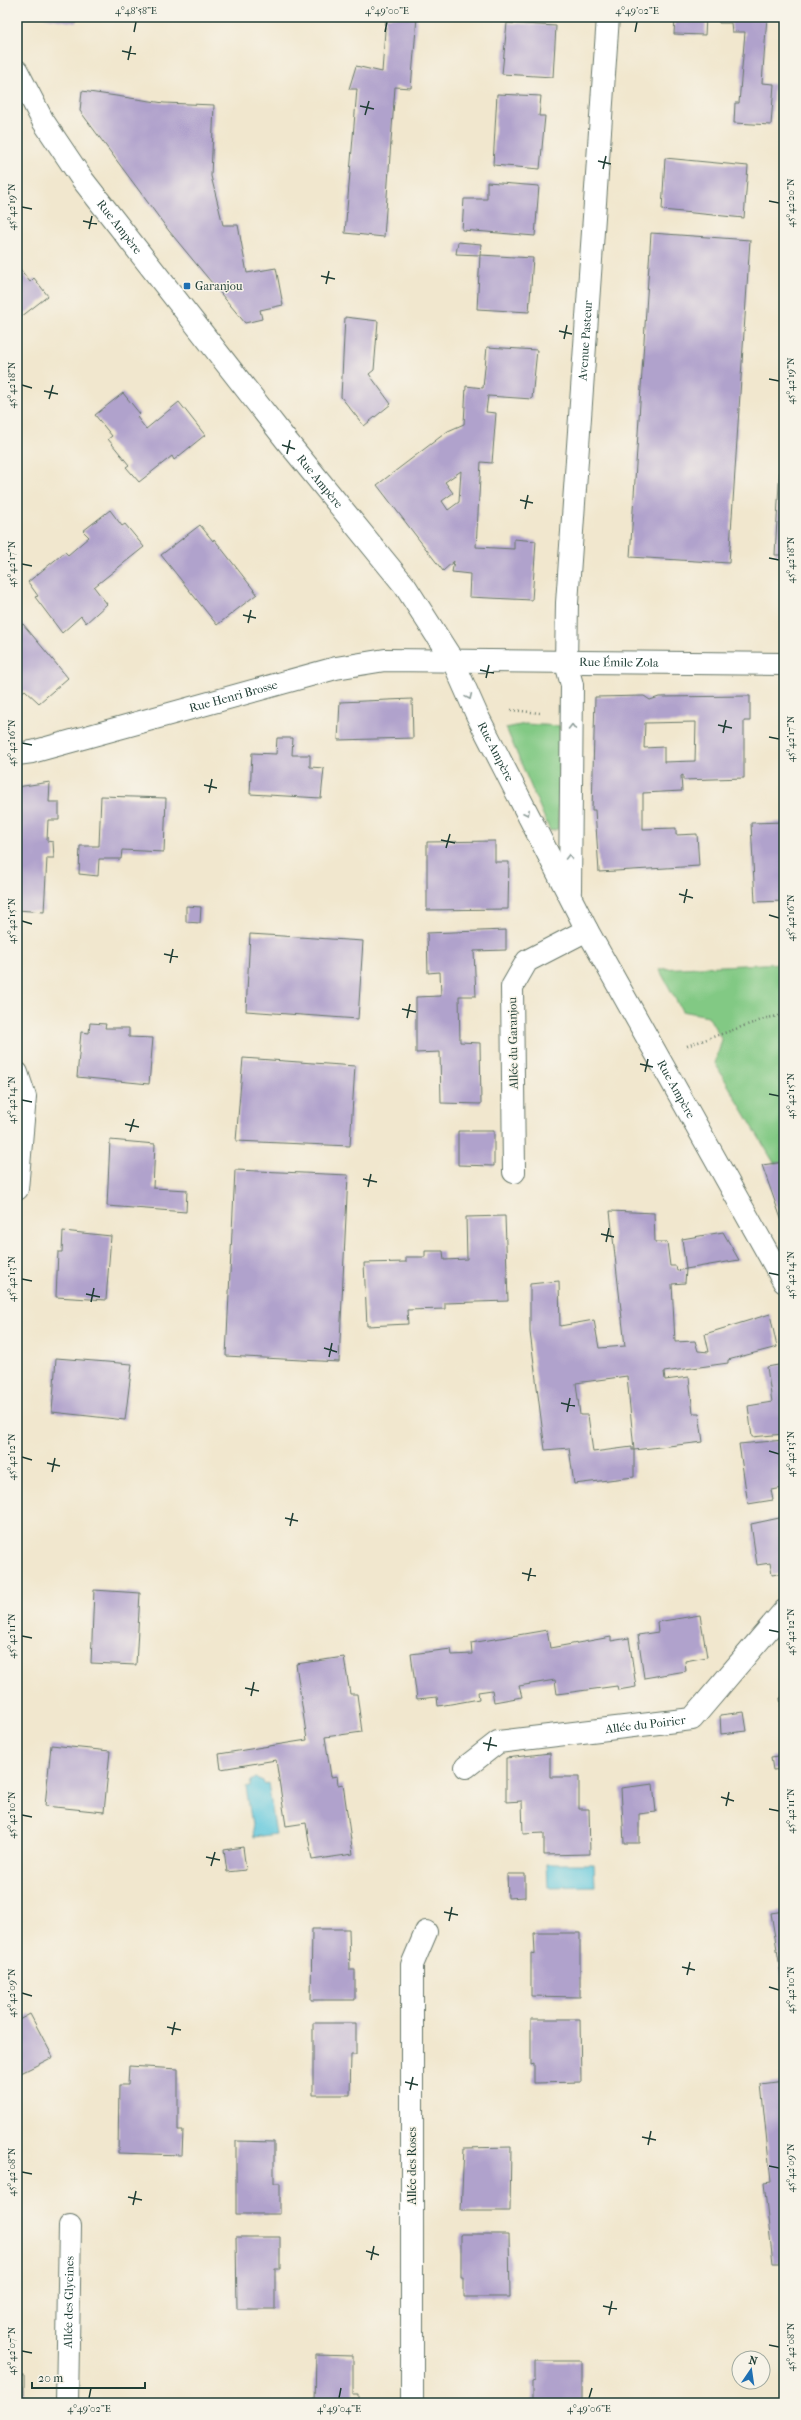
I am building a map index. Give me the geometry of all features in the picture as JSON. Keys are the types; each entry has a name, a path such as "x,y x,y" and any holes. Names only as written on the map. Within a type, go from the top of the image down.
{"street":[{"name":"Avenue Pasteur","path":"566,663 567,595 608,17"},
{"name":"Rue Ampère","path":"17,71 43,121 82,179 286,440 405,586 453,661 477,715 587,930 784,1282"},
{"name":"Rue Henri Brosse","path":"17,754 336,668 385,660 453,661"},
{"name":"Rue Émile Zola","path":"453,661 784,664"},
{"name":"Rue Ampère","path":"566,663 572,685 570,896"},
{"name":"Allée du Garanjou","path":"514,1172 512,988 527,961 587,930"},
{"path":"17,1073 25,1097 17,1189"},
{"name":"Allée du Poirier","path":"466,1767 498,1742 692,1719 784,1612"},
{"name":"Allée des Roses","path":"412,2403 412,1965 426,1932"},
{"name":"Allée des Glycines","path":"67,2403 70,2226"}],"path":[{"path":"504,710 544,713"},
{"path":"659,1057 767,1018 784,1015"}],"green space":[{"path":"525,724 560,726 558,829 550,831 506,728"},
{"path":"784,963 784,1162 774,1163 715,1063 722,1040 708,1016 682,1011 659,969"}],"water":[{"path":"256,1778 263,1781 264,1784 268,1783 276,1834 254,1837 246,1787 250,1786 251,1781"},
{"path":"547,1864 594,1864 595,1886 548,1887"}],"building":[{"path":"43,17 77,17 76,23"},
{"path":"386,17 417,17 411,88 395,87 384,237 345,233 357,89 349,89 356,66 382,72"},
{"path":"719,17 767,17 762,83 774,84 771,125 734,123 735,103 739,103 745,32 732,32 731,23 719,23"},
{"path":"675,18 706,18 705,35 674,34"},
{"path":"507,23 556,26 553,77 502,74"},
{"path":"82,91 164,103 214,105 211,176 223,225 238,225 247,273 276,268 283,305 260,310 262,319 245,323 169,231 80,111"},
{"path":"497,94 541,96 539,116 545,116 540,169 493,165"},
{"path":"665,158 748,166 744,218 662,210"},
{"path":"487,182 539,186 535,236 462,230 464,199 487,199"},
{"path":"651,233 750,240 729,563 630,557"},
{"path":"458,242 481,244 480,255 456,254"},
{"path":"480,255 533,258 529,312 477,309"},
{"path":"17,265 30,282 34,278 48,296 17,320"},
{"path":"345,317 378,321 374,370 369,374 391,404 364,426 341,397"},
{"path":"487,347 537,350 532,399 488,396 486,412 496,413 492,463 481,462 476,547 514,549 514,539 536,541 532,600 469,597 470,574 452,572 454,561 443,571 377,485 448,431 464,424 466,386 483,388","holes":["461,471 459,502 448,510 442,501 453,493 445,482"]},
{"path":"123,393 140,414 137,417 146,429 179,402 205,435 174,460 172,456 139,482 126,467 129,465 108,439 112,436 95,415"},
{"path":"783,413 784,555 775,555"},
{"path":"110,510 122,526 125,524 144,547 94,587 107,604 86,623 81,616 62,633 35,597 38,596 28,582 65,552 68,555 89,537 83,531"},
{"path":"200,525 213,541 214,539 257,594 217,625 161,555"},
{"path":"17,623 19,626 23,624 68,678 39,703 25,690 17,696"},
{"path":"644,696 650,700 659,697 750,696 750,721 744,721 744,778 683,780 683,775 681,776 682,791 643,793 643,829 676,828 676,835 697,834 699,866 599,872 595,810 592,810 595,697","holes":["696,722 695,761 664,762 664,747 644,748 645,723"]},
{"path":"412,699 413,738 338,740 340,702"},
{"path":"277,738 293,738 292,755 310,755 310,767 324,768 321,798 250,794 252,753 276,754"},
{"path":"50,782 49,802 59,802 59,820 48,820 47,841 53,842 54,858 47,858 44,912 17,910 17,787"},
{"path":"101,796 166,798 164,852 122,850 121,859 99,859 98,876 79,874 80,846 99,846"},
{"path":"784,822 784,901 755,902 751,823"},
{"path":"495,841 495,862 509,862 508,909 427,910 427,842"},
{"path":"186,906 201,907 200,923 186,922"},
{"path":"506,930 506,950 474,951 476,996 459,996 460,1042 480,1043 481,1104 441,1103 440,1052 416,1053 416,997 441,996 440,972 428,973 427,933"},
{"path":"250,934 363,941 358,1019 246,1011"},
{"path":"90,1023 106,1024 105,1028 129,1028 129,1037 153,1038 149,1084 77,1077 81,1032 89,1033"},
{"path":"243,1058 355,1066 350,1146 236,1141"},
{"path":"458,1131 494,1131 494,1166 458,1165"},
{"path":"110,1140 155,1144 153,1188 187,1190 186,1212 107,1206"},
{"path":"784,1162 784,1227 762,1165"},
{"path":"235,1170 348,1175 339,1362 226,1356"},
{"path":"610,1211 654,1213 655,1242 667,1242 670,1266 676,1266 677,1271 686,1269 685,1283 672,1284 675,1342 695,1341 698,1351 709,1352 705,1334 770,1314 777,1347 728,1360 728,1363 664,1372 665,1380 689,1377 693,1413 699,1413 703,1442 634,1450 634,1477 574,1484 569,1448 545,1450 530,1332 530,1284 559,1281 560,1326 594,1320 599,1348 625,1346","holes":["627,1376 634,1450 632,1450 632,1447 593,1452 588,1415 580,1415 576,1383"]},
{"path":"505,1216 508,1301 445,1303 445,1309 407,1310 408,1324 367,1326 364,1263 406,1262 406,1257 425,1257 425,1251 443,1251 444,1260 467,1259 466,1217"},
{"path":"63,1231 111,1236 106,1300 56,1297 58,1252 62,1252"},
{"path":"723,1232 739,1260 686,1269 682,1239"},
{"path":"56,1358 132,1364 125,1420 52,1412"},
{"path":"784,1364 784,1434 752,1437 748,1406 772,1402 767,1367"},
{"path":"784,1440 784,1488 771,1490 773,1500 748,1504 739,1444"},
{"path":"784,1517 784,1573 772,1575 770,1563 757,1565 751,1524"},
{"path":"94,1590 140,1593 136,1665 91,1663"},
{"path":"700,1615 707,1657 685,1661 686,1671 644,1678 638,1635 658,1632 657,1622"},
{"path":"547,1630 550,1648 611,1637 611,1641 629,1638 636,1687 618,1690 617,1686 557,1694 555,1680 519,1686 522,1697 494,1702 492,1690 478,1692 479,1699 438,1706 437,1697 417,1699 411,1654 451,1649 452,1655 472,1654 471,1643"},
{"path":"344,1657 350,1694 357,1694 362,1732 325,1737 331,1777 337,1776 338,1785 343,1784 353,1854 312,1860 306,1823 286,1826 276,1760 221,1769 219,1754 307,1740 296,1664"},
{"path":"784,1697 784,1719 783,1719 780,1698"},
{"path":"744,1712 747,1731 721,1734 720,1715"},
{"path":"51,1745 110,1751 104,1812 45,1806"},
{"path":"550,1753 550,1777 579,1777 579,1809 589,1809 590,1854 544,1855 544,1833 523,1834 522,1801 506,1802 506,1758"},
{"path":"784,1755 784,1769 773,1770 771,1757"},
{"path":"653,1784 656,1812 639,1814 639,1843 624,1843 621,1788"},
{"path":"243,1847 246,1870 227,1872 224,1850"},
{"path":"507,1874 525,1874 525,1897 508,1898"},
{"path":"784,1911 784,1985 783,1986 771,1913"},
{"path":"312,1929 349,1929 350,1970 355,1970 355,2000 311,2000"},
{"path":"534,1933 580,1933 580,1997 531,1996 531,1953 535,1954"},
{"path":"30,2014 53,2057 17,2075 17,2021"},
{"path":"531,2019 580,2019 581,2082 534,2083 534,2064 531,2065"},
{"path":"313,2023 356,2023 356,2055 351,2055 350,2095 313,2095"},
{"path":"129,2066 178,2069 178,2131 183,2131 182,2155 118,2153 119,2085 128,2085"},
{"path":"784,2081 784,2263 773,2263 764,2183 771,2182 761,2084"},
{"path":"236,2141 274,2142 274,2183 280,2183 280,2214 236,2214"},
{"path":"511,2147 510,2211 461,2211 464,2148"},
{"path":"461,2234 509,2234 510,2297 464,2297 464,2277 461,2277"},
{"path":"236,2237 280,2237 280,2269 275,2269 275,2309 237,2309"},
{"path":"316,2355 353,2356 353,2395 359,2395 359,2403 315,2403"},
{"path":"535,2361 582,2361 582,2403 532,2403 532,2382 535,2381"},
{"path":"17,2375 24,2375 24,2403 17,2403"}],"place":[{"name":"Garanjou","path":"187,286"}]}
